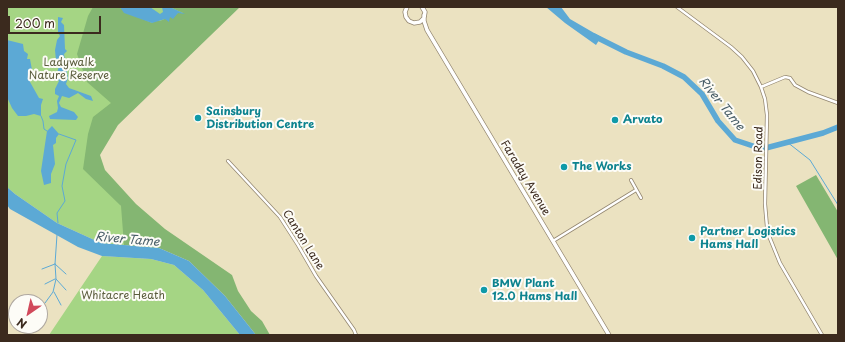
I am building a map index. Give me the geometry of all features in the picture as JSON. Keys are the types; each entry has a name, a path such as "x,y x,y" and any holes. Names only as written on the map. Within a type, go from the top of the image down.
{"street":[{"name":"Faraday Avenue","path":"407,7 405,12 406,19 417,23 427,30"},
{"name":"Faraday Avenue","path":"422,7 427,30 552,241 610,335"},
{"name":"Edison Road","path":"677,7 732,47 748,64 761,87 765,99 767,115 765,204 767,228 780,263 822,335"},
{"path":"417,23 422,20 424,15"},
{"path":"761,87 785,77 790,78 795,85 808,92 838,103"},
{"name":"Canton Lane","path":"228,161 280,217 298,244 316,276 356,335"},
{"path":"631,180 641,198"},
{"path":"552,241 636,190"}],"green space":[{"name":"Ladywalk Nature Reserve","path":"7,7 222,7 90,148 121,206 159,248 101,243 57,223 7,187"},
{"path":"93,7 120,7 152,23 178,13 183,13 170,7 240,7 118,125 100,155 105,170 136,204 165,229 232,275 238,291 251,311 262,321 270,335 256,335 225,296 189,261 159,248 124,245 121,206 83,169 88,134 93,117 111,103 87,82 77,54 88,16"},
{"path":"816,175 838,212 838,260 796,186"},
{"name":"Whitacre Heath","path":"102,256 151,259 174,265 203,290 240,335 49,335"}],"water":[{"path":"120,7 150,7 160,14 163,12 162,7 170,7 185,14 178,13 173,19 170,17 169,22 165,19 152,23 124,13"},
{"path":"546,7 561,7 570,19 601,37 596,45 565,23"},
{"path":"58,17 63,18 61,22 64,25 65,49 67,51 64,54 68,78 66,84 69,88 91,96 93,101 86,99 78,93 69,98 62,96 59,103 61,107 74,112 78,117 76,120 50,119 49,116 57,112 58,108 57,101 59,96 55,94 55,89 59,81 56,77 59,66 56,61 55,50 57,40 60,36 58,33"},
{"path":"7,40 23,44 24,51 28,54 27,59 30,59 32,70 30,82 39,98 43,99 41,105 41,116 34,114 18,116 7,97"},
{"path":"52,126 59,134 56,138 56,143 53,145 55,164 51,174 51,183 44,185 41,171 47,131"},
{"path":"7,187 57,223 101,243 159,248 189,261 225,296 256,335 240,335 203,290 174,265 151,259 102,256 78,247 10,209 7,205"}],"waterway":[{"name":"River Tame","path":"594,36 626,52 663,66 684,77 702,94 718,121 735,140 762,149 823,133 838,127"},
{"path":"41,116 44,129 47,131"},
{"path":"58,223 57,213 65,201 62,186 66,164 76,140 59,134"},
{"path":"787,142 810,160 838,205"},
{"path":"48,299 53,292 56,279 55,264 57,235"},
{"path":"55,264 66,274"},
{"path":"42,269 55,264"},
{"path":"45,284 55,279"},
{"path":"56,279 66,290"},
{"path":"54,292 61,305"}],"place":[{"name":"Sainsbury Distribution Centre","path":"198,118"},
{"name":"Arvato","path":"615,120"},
{"name":"The Works","path":"564,167"},
{"name":"Partner Logistics Hams Hall","path":"692,238"},
{"name":"BMW Plant 12.0 Hams Hall","path":"484,290"}]}
